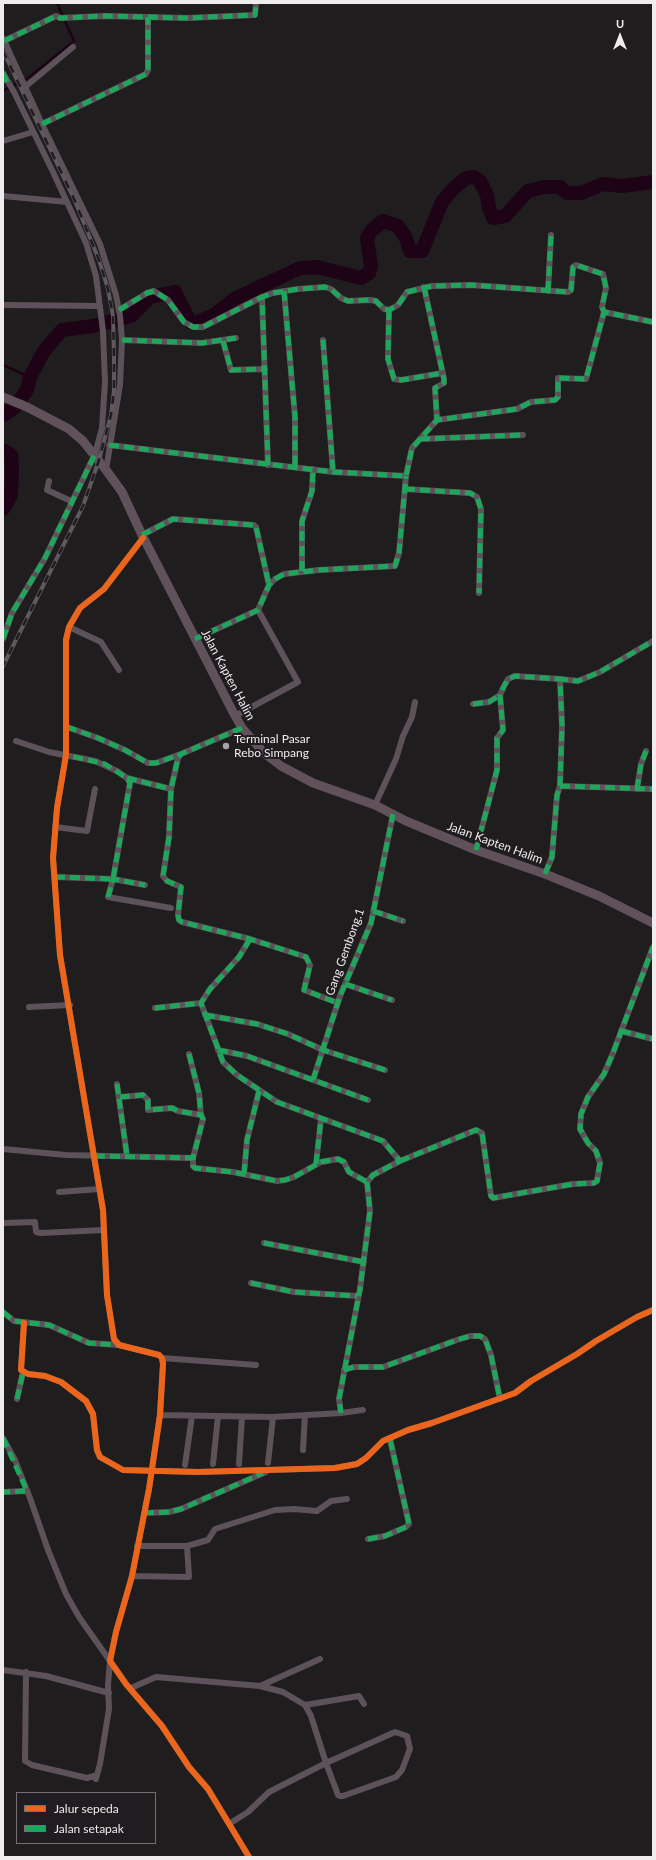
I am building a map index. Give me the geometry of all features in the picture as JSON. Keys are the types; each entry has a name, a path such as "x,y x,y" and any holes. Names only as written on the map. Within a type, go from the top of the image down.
{"main road":[{"name":"Jalan Kapten Halim","path":"6,398 69,429 94,454 106,470 122,492 143,537 242,728 254,743 281,766 313,783 375,805 476,850 545,874 599,896 653,923"}],"street":[{"path":"106,470 109,445 118,407 122,340 120,313 100,244 42,124 4,40 56,16 60,18 188,18 255,15 256,3"},
{"path":"42,124 146,74 148,70 148,17"},
{"path":"25,85 74,47"},
{"path":"3,73 14,92 86,243 96,276 102,318 106,382 102,428 94,454 45,558 16,604 4,628 3,639"},
{"path":"3,141 33,132"},
{"path":"3,196 67,202"},
{"path":"548,291 551,235"},
{"path":"120,313 150,291 157,292 168,300 184,322 193,327 203,327 262,297 284,291 325,287 331,289 341,298 348,301 376,301 384,309 389,310 398,305 407,292 424,287 471,285 548,291 570,291 574,265 602,272 606,288 602,307 604,312 586,379 558,378 556,400 531,402 517,409 437,420 412,448 406,476 399,553 396,566 302,571 284,574 275,579 269,585 258,610 195,639"},
{"path":"424,287 444,383 436,388 437,420"},
{"path":"284,291 295,417 294,467"},
{"path":"262,297 268,465"},
{"path":"6,305 100,306"},
{"path":"389,310 388,359 394,378 401,380 443,373"},
{"path":"604,312 653,322"},
{"path":"122,340 202,343 236,338"},
{"path":"323,340 333,472"},
{"path":"223,341 231,370 265,369"},
{"path":"420,439 523,435"},
{"path":"109,445 179,452 268,465 333,472 406,476"},
{"path":"302,571 302,521 312,491 313,469"},
{"path":"49,481 46,490 71,501"},
{"path":"405,489 470,493 477,497 481,509 479,593"},
{"path":"119,1345 114,1339 107,1295 104,1230 95,1156 74,1046 70,1005 60,955 53,858 55,827 66,755 66,640 70,627 80,608 104,589 143,537 173,519 254,525 256,527 269,585"},
{"path":"235,716 298,682 258,610"},
{"path":"70,627 101,642 119,670"},
{"path":"473,704 489,702 500,695 508,679 515,676 578,681 600,672 653,641"},
{"path":"545,874 552,857 557,795 560,786 562,726 560,679"},
{"path":"476,850 497,770 497,738 503,730 500,695"},
{"path":"375,805 396,759 403,736 412,717 415,702"},
{"path":"67,727 98,738 125,750 148,764 156,763 181,754 242,728"},
{"path":"16,741 66,755 100,762 127,778 171,788"},
{"path":"637,789 641,764 646,751"},
{"path":"181,754 171,788 169,837 163,876 167,881 181,887 179,920 250,939 306,957 310,965 304,990 338,1003"},
{"path":"127,778 130,783 113,879 108,897 171,908"},
{"path":"560,786 653,789"},
{"path":"55,827 87,831 95,788"},
{"name":"Gang Gembong.1","path":"313,1080 345,984 371,923 393,814"},
{"path":"55,877 113,879 145,885"},
{"path":"373,911 403,922"},
{"path":"201,1003 210,989 239,957 250,939"},
{"path":"341,1414 339,1399 344,1370 349,1354 364,1262 370,1211 367,1182 373,1175 400,1161 476,1130 482,1133 491,1196 493,1198 573,1184 594,1183 599,1176 600,1162 596,1151 588,1143 580,1129 581,1114 588,1097 604,1074 653,947"},
{"path":"345,984 392,1000"},
{"path":"155,1008 201,1003"},
{"path":"201,1003 223,1062 229,1069 277,1102 382,1141 400,1161"},
{"path":"29,1007 70,1005"},
{"path":"205,1015 257,1024 288,1034 323,1050 384,1070"},
{"path":"621,1031 653,1039"},
{"path":"218,1050 247,1056 368,1100"},
{"path":"189,1054 199,1093 201,1115 203,1119 193,1158 193,1166 195,1168 244,1174 277,1181 285,1180 316,1164 331,1159 341,1160 350,1172 367,1182"},
{"path":"117,1084 127,1156"},
{"path":"244,1174 247,1140 259,1091"},
{"path":"120,1097 143,1095 148,1100 148,1110 172,1108 201,1115"},
{"path":"316,1164 321,1119"},
{"path":"3,1148 95,1156 193,1158"},
{"path":"59,1192 99,1189"},
{"path":"3,1223 35,1222 36,1232 41,1233 104,1230"},
{"path":"264,1242 364,1262"},
{"path":"251,1283 294,1292 358,1296"},
{"path":"23,1372 45,1376 61,1382 86,1401 93,1414 96,1450 104,1460 123,1470 198,1472 335,1468 357,1464 366,1458 383,1441 408,1430 516,1393 531,1381 596,1341 637,1317 653,1310"},
{"path":"3,1312 14,1321 24,1323 43,1323 88,1343 119,1345 159,1355 162,1358 256,1365"},
{"path":"17,1399 23,1372 20,1366 24,1323"},
{"path":"344,1370 354,1367 383,1367 457,1340 470,1336 480,1336 485,1339 491,1355 500,1399"},
{"path":"26,1672 26,1763 87,1778 94,1776 96,1779 104,1743 109,1693 108,1685 110,1662 116,1632 132,1576 160,1415 163,1373 162,1358"},
{"path":"160,1415 273,1417 341,1414 363,1410"},
{"path":"303,1450 306,1415"},
{"path":"185,1465 192,1416"},
{"path":"213,1464 218,1416"},
{"path":"239,1464 242,1417"},
{"path":"268,1463 273,1417"},
{"path":"3,1438 27,1491 48,1550 66,1594 110,1662 162,1726 189,1767 208,1789 249,1857"},
{"path":"368,1539 385,1536 406,1527 409,1524 390,1439"},
{"path":"144,1513 169,1512 181,1509 269,1470"},
{"path":"3,1492 27,1491"},
{"path":"137,1546 187,1546 208,1540 215,1529 275,1510 294,1509 317,1511 331,1501 348,1499"},
{"path":"132,1576 189,1577 187,1546"},
{"path":"260,1686 320,1659"},
{"path":"3,1670 26,1672 109,1693"},
{"path":"131,1688 156,1677 260,1686 283,1692 305,1705 311,1716 326,1763 338,1795 343,1796 396,1777 402,1770 410,1749 407,1736 395,1732 326,1763 269,1792 248,1812 229,1824"},
{"path":"305,1705 359,1696 364,1704"}],"waterway":[{"path":"3,91 28,78 74,41 57,3"},
{"path":"3,415 14,408 27,390 30,377 44,351 62,330 93,326 131,316 150,297 175,292 190,322 196,323 214,315 236,298 300,268 317,267 361,278 369,273 371,266 367,238 371,231 383,221 398,226 406,238 410,251 422,251 442,202 454,188 466,178 474,177 480,181 487,195 489,208 493,218 505,216 528,191 543,187 560,187 567,193 581,193 603,184 622,186 653,182"},
{"path":"3,365 30,377"},
{"path":"3,450 11,455 12,468 11,495 3,509"}],"railway":[{"path":"3,51 75,201 99,260 108,289 113,316 114,357 114,391 111,415 99,460 83,506 3,666"}],"marked path":[{"path":"4,41 56,16 60,18 105,16 188,18 255,15 256,3"},
{"path":"42,124 146,74 148,70 148,17"},
{"path":"3,73 7,82"},
{"path":"548,291 551,235"},
{"path":"268,465 262,297 273,293 298,289 325,287 331,289 341,298 348,301 376,301 384,309 389,310 398,305 407,292 432,286 471,285 568,292 571,290 573,267 576,265 603,274 606,288 602,307 604,312 653,322"},
{"path":"424,287 444,379 444,383 435,388 437,420"},
{"path":"119,310 147,293 154,291 168,300 184,322 193,327 203,327 262,297"},
{"path":"284,291 295,417 295,467"},
{"path":"389,310 388,359 394,379 401,380 443,373"},
{"path":"109,445 333,472 406,476 412,448 437,420 517,409 531,402 555,400 558,397 558,378 586,379 604,312"},
{"path":"122,340 202,343 236,338"},
{"path":"323,340 333,472"},
{"path":"223,341 231,370 265,369"},
{"path":"420,439 523,435"},
{"path":"3,639 12,613 45,558 95,454"},
{"path":"302,571 302,521 312,491 313,469"},
{"path":"195,639 258,610 269,585 275,579 284,574 319,570 395,566 399,553 406,476"},
{"path":"405,489 470,493 477,497 481,509 479,593"},
{"path":"142,535 173,519 254,525 256,527 269,585"},
{"path":"545,874 552,857 557,795 560,786 562,726 560,679 578,681 600,672 653,641"},
{"path":"476,850 497,770 497,738 503,730 500,695 504,686 508,679 515,676 560,679"},
{"path":"473,704 489,702 500,695"},
{"path":"67,727 98,738 125,750 148,763 156,763 181,754"},
{"path":"242,728 181,754 178,758 171,789 169,837 163,876 167,881 181,887 178,915 179,920 250,939 306,957 310,965 304,990 338,1003"},
{"path":"637,789 641,764 646,751"},
{"path":"55,877 113,879 130,783 127,778 105,764 66,755"},
{"path":"127,778 171,789"},
{"path":"560,786 653,789"},
{"path":"313,1080 340,996 371,923 393,814"},
{"path":"108,897 113,879 145,885"},
{"path":"373,911 403,921"},
{"path":"250,939 239,957 210,989 201,1003 223,1062 237,1075 277,1102 383,1141 400,1161 373,1175 367,1182 370,1211 360,1289 339,1399 341,1413"},
{"path":"400,1161 476,1130 482,1133 491,1196 493,1198 573,1184 594,1183 597,1181 600,1163 596,1151 588,1143 580,1129 581,1114 588,1097 604,1074 653,947"},
{"path":"345,984 392,1000"},
{"path":"155,1008 201,1003"},
{"path":"205,1015 257,1024 288,1034 323,1050 385,1070"},
{"path":"621,1031 653,1039"},
{"path":"218,1050 247,1056 368,1100"},
{"path":"189,1054 199,1093 201,1115"},
{"path":"117,1084 127,1156"},
{"path":"244,1174 247,1140 259,1091"},
{"path":"120,1097 143,1095 148,1100 148,1110 172,1108 178,1111 201,1115 203,1119 193,1158"},
{"path":"316,1164 321,1119"},
{"path":"95,1156 193,1158 193,1166 195,1168 233,1172 277,1181 294,1177 321,1162 338,1159 344,1162 349,1172 367,1182"},
{"path":"264,1243 364,1262"},
{"path":"251,1283 294,1292 357,1296"},
{"path":"3,1312 14,1321 49,1325 89,1343 119,1345"},
{"path":"344,1370 354,1367 383,1367 457,1340 470,1336 480,1336 485,1339 491,1355 500,1399"},
{"path":"17,1399 23,1372"},
{"path":"3,1438 27,1491 3,1492"},
{"path":"368,1539 385,1536 406,1527 409,1524 390,1439"},
{"path":"144,1513 169,1512 181,1509 263,1473"}],"cycle path":[{"path":"143,538 104,589 80,608 69,627 66,640 66,755 57,808 53,858 60,955 103,1210 107,1295 114,1339 119,1345 159,1355 162,1358 163,1364 160,1415 149,1489 132,1576 116,1632 110,1661 126,1684 162,1726 189,1767 208,1789 249,1857"},
{"path":"24,1323 21,1370 28,1374 45,1376 61,1382 86,1401 93,1414 97,1450 100,1457 123,1470 198,1472 335,1468 357,1464 366,1458 383,1441 408,1430 432,1423 515,1393 531,1381 596,1341 637,1317 653,1310"}],"place":[{"name":"Terminal Pasar Rebo Simpang","path":"226,746"}]}
